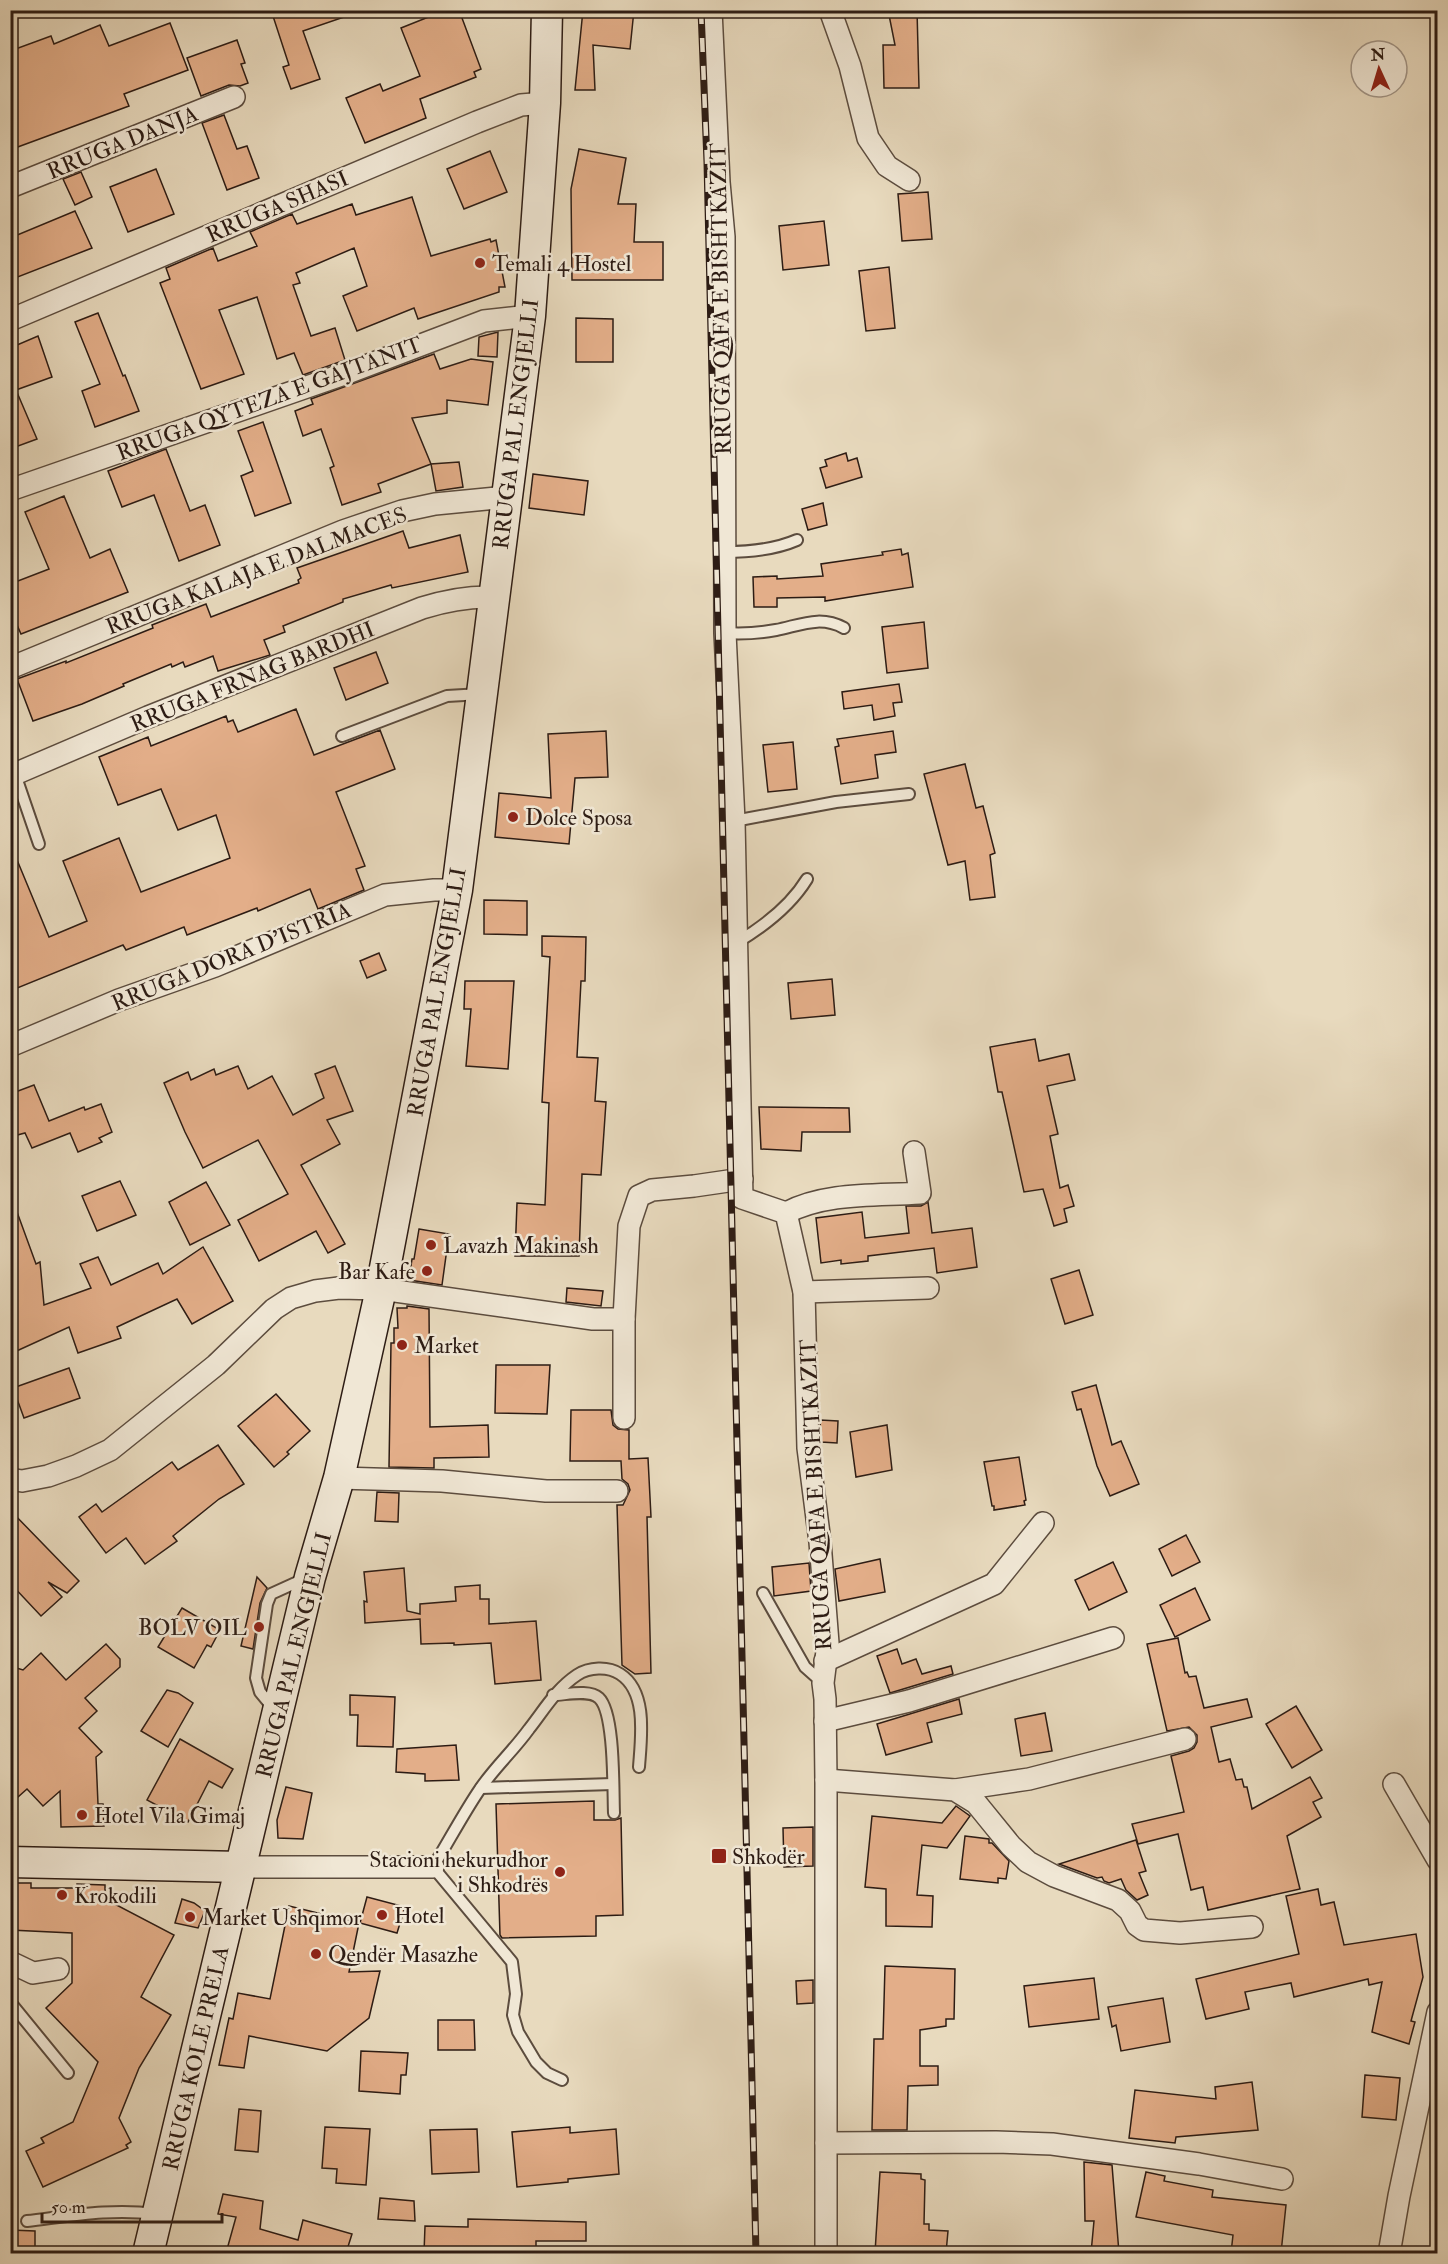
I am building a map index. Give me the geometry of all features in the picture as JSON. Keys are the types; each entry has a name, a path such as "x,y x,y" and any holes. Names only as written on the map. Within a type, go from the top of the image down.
{"main road":[{"name":"RRUGA PAL ENGJELLI","path":"241,1867 310,1577 339,1478 381,1289 456,890 530,316 545,103 547,10"},
{"path":"10,1862 241,1867"},
{"name":"RRUGA KOLE PRELA","path":"148,2253 241,1867"}],"street":[{"name":"RRUGA QAFA E BISHTKAZIT","path":"711,10 719,182 724,237 725,633 735,821 742,1198 786,1213 804,1292 808,1448 828,1643 822,1683 825,1699 826,1780 826,2253"},
{"path":"830,10 850,66 868,138 887,166 909,180"},
{"name":"RRUGA DANJA","path":"10,187 234,98"},
{"name":"RRUGA SHASI","path":"10,320 477,122 521,105 545,103"},
{"name":"RRUGA QYTEZA E GAJTANIT","path":"10,490 350,372 484,321 530,316"},
{"name":"RRUGA KALAJA E DALMACES","path":"10,668 343,531 384,517 435,504 507,497"},
{"name":"RRUGA FRNAG BARDHI","path":"13,775 148,717 422,608 470,596 494,597"},
{"name":"RRUGA DORA D'ISTRIA","path":"10,1046 119,1000 215,966 385,895 456,890"},
{"path":"786,1213 801,1205 826,1199 920,1193 914,1152"},
{"path":"624,1418 624,1319 629,1226 639,1196 652,1190 742,1179"},
{"path":"10,1479 22,1481 48,1476 110,1450 216,1365 258,1323 291,1299 315,1291 339,1288 381,1289 582,1318 624,1319"},
{"path":"804,1292 928,1288"},
{"path":"339,1478 442,1482 546,1491 617,1491"},
{"name":"RRUGA QAFA E BISHTKAZIT","path":"825,1661 994,1584 1043,1523"},
{"path":"825,1721 909,1701 1113,1638"},
{"path":"826,1780 955,1790 1029,1779 1185,1738"},
{"path":"1394,1784 1437,1860"},
{"path":"955,1790 976,1803 1011,1846 1028,1862 1054,1876 1118,1900 1130,1911 1137,1925 1144,1930 1180,1933 1252,1927"},
{"path":"241,1867 433,1867"},
{"path":"10,1962 33,1973 58,1969"},
{"path":"1389,2253 1437,2012"},
{"path":"826,2143 1052,2144 1199,2164 1282,2179"}],"lane":[{"path":"725,552 774,548 797,540"},
{"path":"725,633 743,634 777,630 822,621 832,622 844,628"},
{"path":"342,736 447,696 483,694"},
{"name":"RRUGA FRNAG BARDHI","path":"13,775 39,844"},
{"path":"735,821 836,802 909,794"},
{"path":"736,943 768,921 803,886 807,879"},
{"name":"RRUGA QAFA E BISHTKAZIT","path":"763,1593 805,1667 822,1683"},
{"path":"562,2080 547,2073 536,2062 518,2032 513,2015 516,1994 512,1962 433,1867 481,1788 553,1695 577,1675 589,1669 615,1671 627,1678 634,1688 639,1704 641,1739 639,1767"},
{"path":"553,1695 589,1694 598,1697 606,1709 610,1728 614,1813"},
{"path":"481,1788 613,1784"},
{"path":"10,2002 68,2073"},
{"path":"27,2221 106,2211 158,2214"}],"building":[{"path":"271,10 353,10 353,14 303,31 320,79 291,89 283,67 289,65"},
{"path":"446,10 459,10 481,69 474,72 476,77 420,99 426,118 365,143 346,98 380,84 383,91 420,76 401,28"},
{"path":"583,10 634,10 630,49 593,45 595,90 575,90"},
{"path":"888,10 917,10 919,88 884,88 883,45 895,45"},
{"path":"170,23 188,70 124,94 129,106 15,148 10,137 10,51 51,36 54,44 100,25 109,46"},
{"path":"237,40 245,63 241,64 248,83 240,86 229,85 201,96 187,58"},
{"path":"224,115 237,149 247,146 259,178 227,190 202,123"},
{"path":"579,149 626,158 618,204 636,204 634,242 663,242 663,280 572,280 571,189"},
{"path":"490,151 507,192 464,209 447,169"},
{"path":"156,169 174,214 128,232 110,187"},
{"path":"81,172 92,197 75,205 63,179"},
{"path":"928,192 932,239 902,241 898,194"},
{"path":"412,197 431,256 490,239 491,242 496,240 505,287 499,287 499,292 418,319 414,308 357,331 343,296 367,286 354,248 296,273 300,283 293,285 311,336 335,328 345,360 303,375 294,353 277,359 257,297 219,310 244,374 201,389 160,283 170,279 166,268 213,248 218,261 257,246 250,232 292,214 297,224 352,204 356,215"},
{"path":"75,211 92,248 10,280 10,238"},
{"path":"824,221 829,265 783,270 779,226"},
{"path":"889,267 895,328 866,331 859,271"},
{"path":"98,313 139,411 95,427 82,391 100,384 75,322"},
{"path":"576,318 613,319 613,362 576,362"},
{"path":"498,332 497,357 478,356 479,337"},
{"path":"38,336 52,377 16,390 37,439 10,449 10,348"},
{"path":"434,354 440,369 471,359 493,362 488,405 447,400 447,413 412,418 431,464 378,484 381,492 342,505 330,468 334,466 321,429 303,436 295,411 313,404 311,399"},
{"path":"263,422 291,503 255,516 241,476 253,471 238,431"},
{"path":"166,449 190,511 205,505 220,545 179,561 154,495 122,507 108,471"},
{"path":"846,453 848,461 857,458 862,477 826,488 820,468 827,466 825,460"},
{"path":"459,462 463,487 436,491 431,464"},
{"path":"533,474 588,481 584,515 529,508"},
{"path":"64,496 90,558 110,549 128,592 21,634 10,609 10,584 49,569 25,512"},
{"path":"823,503 827,525 808,530 802,509"},
{"path":"403,531 409,548 460,535 468,572 392,588 391,585 343,599 343,602 283,626 285,632 264,640 270,655 218,671 213,656 185,667 183,662 172,667 171,664 82,704 33,721 17,679 66,661 66,663 206,604 211,617 299,583 298,580 301,578 297,568"},
{"path":"901,549 902,555 908,553 913,587 825,601 825,597 777,598 777,607 754,607 753,577 777,576 777,579 823,576 821,564 883,555 882,552"},
{"path":"924,622 928,668 887,673 882,627"},
{"path":"376,652 388,683 346,700 334,668"},
{"path":"899,684 902,702 893,703 895,716 874,720 872,705 844,709 842,692"},
{"path":"296,709 314,755 380,730 395,769 336,792 365,866 356,869 364,890 318,909 310,889 258,911 257,908 187,935 184,927 126,950 123,945 10,991 10,843 49,937 87,921 63,861 119,838 141,892 230,858 216,815 178,830 161,789 118,805 99,757 148,737 151,746 226,716 228,722 233,720 238,732"},
{"path":"606,731 608,777 575,778 569,844 495,837 499,793 551,798 548,734"},
{"path":"893,731 896,752 875,755 878,778 841,784 835,747 839,746 837,739"},
{"path":"793,742 797,789 768,792 763,745"},
{"path":"965,764 976,808 983,806 995,853 990,855 995,897 970,900 965,861 948,865 924,774"},
{"path":"484,900 527,901 527,935 484,934"},
{"path":"542,936 586,937 585,981 581,981 577,1057 598,1058 595,1101 606,1102 601,1175 582,1174 579,1256 515,1256 517,1203 545,1205 549,1103 542,1102 550,957 542,956"},
{"path":"379,953 386,970 367,978 360,961"},
{"path":"832,979 835,1015 791,1019 788,983"},
{"path":"465,981 514,981 508,1069 466,1066 471,1009 464,1009"},
{"path":"1035,1039 1039,1061 1069,1054 1075,1080 1047,1086 1058,1134 1050,1136 1060,1188 1068,1185 1074,1206 1064,1209 1067,1222 1054,1226 1043,1189 1024,1192 1002,1092 998,1092 990,1047"},
{"path":"238,1066 248,1089 272,1076 293,1115 324,1098 315,1074 335,1066 353,1111 327,1120 340,1144 301,1165 345,1244 328,1253 316,1231 259,1261 238,1220 288,1194 258,1140 203,1168 164,1083 188,1072 191,1080 214,1069 216,1075"},
{"path":"34,1085 49,1121 84,1107 85,1110 101,1104 112,1132 99,1138 102,1142 78,1152 70,1133 32,1148 25,1133 10,1137 10,1094"},
{"path":"759,1107 849,1108 850,1132 802,1132 801,1151 761,1149"},
{"path":"120,1181 136,1215 97,1231 82,1196"},
{"path":"206,1182 230,1225 190,1245 169,1202"},
{"path":"10,1201 13,1201 36,1264 40,1262 44,1305 91,1288 80,1264 98,1257 111,1285 158,1263 163,1274 203,1247 233,1301 192,1324 177,1299 117,1327 121,1338 78,1353 69,1327 10,1354 10,1277 13,1276 10,1270"},
{"path":"928,1202 932,1233 972,1228 977,1267 937,1273 934,1248 868,1256 868,1261 841,1264 841,1260 821,1263 816,1218 862,1212 865,1238 909,1233 906,1206 921,1206"},
{"path":"419,1229 449,1234 442,1285 409,1280"},
{"path":"1079,1270 1093,1315 1065,1324 1051,1279"},
{"path":"567,1288 603,1291 601,1306 566,1302"},
{"path":"407,1306 429,1309 430,1427 488,1425 489,1457 434,1458 434,1468 389,1467 391,1343 394,1343 394,1328 398,1328 397,1308 407,1308"},
{"path":"496,1365 550,1365 547,1414 495,1413"},
{"path":"69,1368 80,1398 24,1418 13,1388"},
{"path":"1096,1385 1112,1445 1121,1441 1139,1484 1110,1496 1097,1466 1081,1409 1077,1410 1072,1392"},
{"path":"276,1394 310,1431 274,1467 238,1426"},
{"path":"571,1410 611,1410 613,1425 618,1429 629,1430 629,1459 648,1458 651,1517 647,1517 651,1673 635,1674 622,1665 617,1505 623,1505 630,1490 628,1484 622,1479 621,1461 570,1461"},
{"path":"820,1420 838,1421 837,1443 821,1442"},
{"path":"887,1425 892,1470 856,1477 850,1432"},
{"path":"218,1445 244,1484 219,1499 173,1536 177,1541 145,1564 126,1538 106,1553 79,1517 96,1504 102,1512 172,1462 178,1470"},
{"path":"1019,1457 1025,1505 994,1510 984,1462"},
{"path":"377,1492 399,1493 398,1522 375,1521"},
{"path":"10,1510 79,1581 67,1593 48,1582 62,1597 41,1616 10,1583"},
{"path":"1186,1535 1200,1562 1172,1576 1159,1549"},
{"path":"880,1559 885,1592 839,1601 835,1569"},
{"path":"1113,1562 1127,1592 1089,1610 1075,1580"},
{"path":"809,1563 811,1591 774,1596 772,1567"},
{"path":"404,1568 407,1611 420,1614 420,1604 456,1601 455,1587 480,1585 480,1599 489,1599 489,1624 536,1621 541,1680 495,1684 491,1643 421,1644 420,1619 365,1623 364,1601 367,1602 364,1572"},
{"path":"257,1577 267,1588 260,1603 253,1649 241,1646"},
{"path":"1195,1588 1210,1620 1175,1637 1160,1605"},
{"path":"182,1608 220,1630 211,1647 207,1645 194,1668 158,1647"},
{"path":"1178,1638 1185,1673 1187,1672 1189,1677 1196,1676 1204,1708 1247,1699 1252,1717 1211,1727 1219,1762 1230,1759 1236,1780 1242,1779 1244,1787 1247,1787 1252,1809 1310,1777 1322,1798 1313,1802 1321,1817 1287,1836 1300,1889 1208,1910 1203,1887 1191,1890 1178,1834 1138,1844 1132,1824 1184,1812 1171,1756 1194,1748 1197,1735 1189,1727 1167,1731 1147,1644"},
{"path":"106,1644 120,1659 120,1667 85,1698 97,1711 79,1728 102,1752 96,1757 98,1804 103,1804 104,1826 61,1827 60,1791 43,1806 27,1789 10,1804 10,1666 23,1670 41,1653 66,1680"},
{"path":"897,1649 902,1664 916,1659 922,1674 951,1666 953,1674 890,1693 877,1656"},
{"path":"167,1690 178,1693 193,1703 168,1747 141,1731"},
{"path":"350,1695 395,1697 393,1747 357,1746 358,1715 350,1715"},
{"path":"959,1699 962,1714 927,1723 932,1742 886,1755 877,1724"},
{"path":"1296,1706 1322,1750 1292,1768 1266,1724"},
{"path":"1045,1713 1052,1751 1021,1756 1015,1719"},
{"path":"180,1739 233,1769 222,1788 209,1781 188,1822 147,1800"},
{"path":"456,1745 459,1780 425,1781 425,1774 396,1772 397,1749"},
{"path":"286,1787 312,1793 303,1839 278,1838 277,1820"},
{"name":"Stacioni hekurudhor i Shkodrës","path":"594,1801 594,1820 621,1818 623,1915 596,1916 596,1936 502,1938 500,1935 496,1804"},
{"path":"956,1806 970,1816 947,1848 922,1845 917,1895 933,1896 932,1927 886,1926 886,1889 865,1887 872,1816 942,1823"},
{"path":"813,1827 813,1866 784,1867 783,1828"},
{"path":"965,1836 989,1839 989,1843 992,1843 1009,1861 1006,1879 998,1878 998,1883 960,1879"},
{"path":"1136,1840 1146,1871 1139,1873 1148,1895 1137,1900 1126,1890 1121,1879 1109,1883 1102,1877 1097,1878 1059,1864"},
{"path":"10,1883 31,1883 31,1888 77,1888 77,1884 105,1885 105,1901 174,1935 141,1997 171,2015 139,2068 119,2118 131,2142 126,2145 128,2148 43,2187 26,2151 44,2143 41,2138 73,2122 98,2062 46,2008 72,1983 72,1933 10,1930"},
{"path":"1318,1889 1321,1905 1334,1902 1344,1945 1416,1934 1423,1977 1411,2021 1415,2022 1409,2044 1372,2032 1382,1982 1369,1985 1368,1979 1294,1997 1291,1983 1245,1992 1249,2009 1206,2019 1196,1979 1299,1954 1286,1896"},
{"name":"Hotel","path":"367,1897 405,1907 397,1933 360,1923"},
{"name":"Market Ushqimor","path":"182,1899 194,1903 205,1911 198,1928 175,1923"},
{"name":"Qendër Masazhe","path":"289,1906 359,1923 349,1972 380,1971 369,2018 327,2051 249,2036 244,2068 219,2065 229,2018 233,2019 238,1993 270,1999"},
{"path":"885,1966 955,1969 954,2019 946,2019 946,2026 920,2030 920,2066 938,2066 938,2085 908,2086 907,2130 872,2130 874,2039 883,2039"},
{"path":"1094,1978 1099,2019 1029,2027 1024,1986"},
{"path":"813,1980 813,2003 797,2004 796,1981"},
{"path":"1163,1998 1170,2042 1121,2051 1116,2025 1112,2027 1108,2007"},
{"path":"438,2020 474,2020 475,2050 438,2050"},
{"path":"361,2051 408,2053 406,2075 401,2075 400,2094 359,2091"},
{"path":"1365,2075 1400,2078 1396,2120 1362,2117"},
{"path":"1252,2082 1258,2130 1176,2137 1175,2143 1129,2138 1135,2090 1216,2099 1215,2087"},
{"path":"239,2109 261,2111 258,2152 235,2150"},
{"path":"325,2127 370,2129 366,2185 336,2183 337,2169 322,2168"},
{"path":"570,2127 570,2133 616,2129 619,2174 517,2187 512,2132"},
{"path":"477,2129 479,2172 432,2174 430,2130"},
{"path":"1084,2162 1112,2165 1119,2253 1091,2253 1094,2221 1085,2221"},
{"path":"880,2172 921,2174 921,2179 925,2180 924,2224 929,2224 929,2230 948,2231 946,2253 875,2253"},
{"path":"1146,2172 1165,2176 1164,2181 1213,2190 1212,2197 1286,2205 1281,2253 1231,2253 1233,2235 1136,2217"},
{"path":"223,2194 263,2201 260,2229 298,2240 303,2220 352,2234 346,2253 226,2253 236,2217 218,2214"},
{"path":"380,2198 414,2201 415,2221 378,2219"},
{"path":"468,2219 586,2222 586,2241 536,2241 536,2253 424,2253 425,2226 468,2227"},
{"path":"10,2230 35,2231 35,2253 10,2253"}],"railway":[{"path":"701,10 707,162 756,2254"}],"place":[{"name":"Temali 4 Hostel","path":"480,263"},
{"name":"Dolce Sposa","path":"513,817"},
{"name":"Lavazh Makinash","path":"431,1245"},
{"name":"Bar Kafe","path":"427,1271"},
{"name":"Market","path":"402,1345"},
{"name":"BOLV OIL","path":"259,1627"},
{"name":"Hotel Vila Gimaj","path":"82,1815"},
{"name":"Shkodër","path":"719,1856"},
{"name":"Stacioni hekurudhor i Shkodrës","path":"560,1872"},
{"name":"Krokodili","path":"62,1895"},
{"name":"Hotel","path":"382,1915"},
{"name":"Market Ushqimor","path":"190,1917"},
{"name":"Qendër Masazhe","path":"316,1954"}]}
